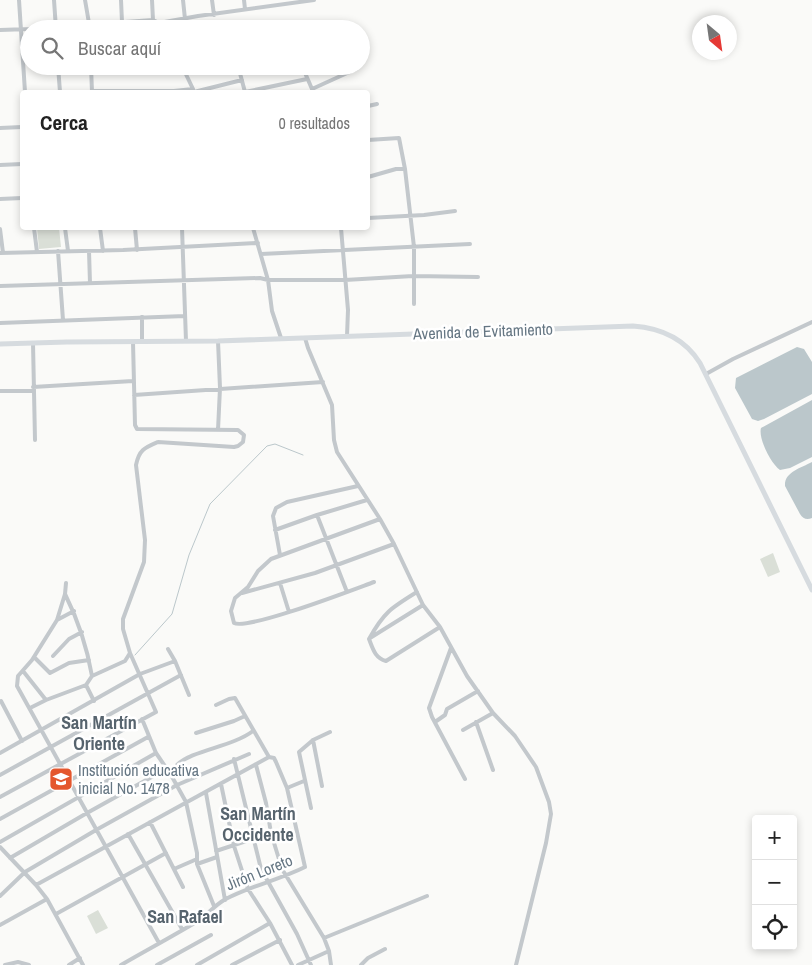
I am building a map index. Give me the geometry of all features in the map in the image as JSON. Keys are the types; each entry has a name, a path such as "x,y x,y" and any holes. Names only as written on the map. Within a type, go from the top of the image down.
{"street":[{"path":"19,0 20,20"},
{"path":"54,0 55,20"},
{"path":"85,0 89,20"},
{"path":"121,0 122,20"},
{"path":"152,0 153,20"},
{"path":"183,0 185,19"},
{"path":"212,0 214,15"},
{"path":"244,0 245,9"},
{"path":"274,0 274,6"},
{"path":"180,20 314,0"},
{"path":"0,30 20,29"},
{"path":"24,75 25,90"},
{"path":"59,75 60,90"},
{"path":"91,75 92,90"},
{"path":"186,75 194,90"},
{"path":"241,75 244,90"},
{"path":"305,75 312,90"},
{"path":"315,90 344,75"},
{"path":"255,90 307,79"},
{"path":"198,90 242,80"},
{"path":"370,106 377,104"},
{"path":"0,128 20,127"},
{"path":"370,140 398,137 405,169 414,247 414,304"},
{"path":"0,165 20,164"},
{"path":"370,176 396,169 405,169"},
{"path":"0,199 20,198"},
{"path":"370,218 455,211"},
{"path":"0,229 1,253 137,250 258,243"},
{"path":"34,230 36,252"},
{"path":"66,230 68,251"},
{"path":"100,230 103,250"},
{"path":"135,230 137,250"},
{"path":"182,230 186,341"},
{"path":"254,230 268,280 272,311 281,338"},
{"path":"341,230 348,310 347,336"},
{"path":"261,254 470,244"},
{"path":"88,251 90,283"},
{"path":"58,252 63,320"},
{"path":"0,286 260,278 268,280 345,280 413,276 478,277"},
{"path":"0,324 185,316"},
{"path":"142,317 142,342"},
{"path":"706,374 812,322"},
{"name":"Avenida de Evitamiento","path":"0,344 218,341 648,327 670,335 696,356 812,590"},
{"path":"306,338 308,348 333,408 336,448 394,544 423,605 440,627 451,648 493,713 515,736 536,767 550,802 551,814 546,844 516,965"},
{"path":"218,341 220,388 218,430"},
{"path":"0,797 156,712 130,653 123,629 123,619 144,562 136,465 138,454 146,447 158,442 234,447 243,442 244,435 238,430 137,429 135,425 133,342"},
{"path":"33,343 35,440"},
{"path":"0,391 133,381"},
{"path":"134,395 323,382"},
{"path":"280,555 273,516 276,508 287,502 358,486"},
{"path":"275,530 367,500"},
{"path":"317,515 347,592"},
{"path":"374,582 289,612 243,625 236,624 232,618 232,605 240,593 248,587 258,570 272,559 380,519"},
{"path":"240,593 336,566 394,544"},
{"path":"66,583 65,594 57,620 34,657 17,679 17,686 160,942"},
{"path":"280,583 289,612"},
{"path":"417,592 390,609 378,622 369,639 374,653 381,660 386,661 440,627"},
{"path":"65,594 82,632 90,660 92,676"},
{"path":"369,639 423,605"},
{"path":"57,620 74,611"},
{"path":"53,656 69,639 82,632"},
{"path":"451,648 429,708 434,722 465,779"},
{"path":"168,649 189,695"},
{"path":"30,708 86,685 92,676 125,661 130,653"},
{"path":"34,657 50,673 69,663 90,660"},
{"path":"0,753 94,702 140,674 175,661"},
{"path":"23,671 46,700"},
{"path":"0,775 181,675"},
{"path":"86,685 94,702"},
{"path":"434,722 445,716 447,709 478,691"},
{"path":"216,705 229,698 235,698 269,758"},
{"path":"1,701 22,741"},
{"path":"463,730 493,713"},
{"path":"196,733 245,716"},
{"path":"142,719 156,753 186,802 197,861 214,906"},
{"path":"476,722 493,770"},
{"path":"171,776 178,765 189,758 244,738 253,731"},
{"path":"311,808 299,752 313,740 330,732"},
{"path":"0,819 148,737"},
{"path":"313,740 322,786"},
{"path":"0,842 156,753"},
{"path":"0,896 24,873 96,830 177,785 249,754"},
{"path":"36,885 269,758 274,758 287,788 304,781"},
{"path":"234,759 261,869 267,883 288,917 310,963"},
{"path":"256,765 266,803 271,833 286,877 324,938 329,951 331,965"},
{"path":"10,858 166,769"},
{"path":"221,784 234,846 248,889 280,940 292,965"},
{"name":"Jirón Loreto","path":"121,965 127,964 160,942 199,920 214,906 225,900 248,889 286,877 305,867 287,788"},
{"path":"206,792 225,900"},
{"path":"150,822 183,887"},
{"path":"216,851 271,833"},
{"path":"128,834 182,929"},
{"path":"0,847 47,899 83,965"},
{"path":"56,914 166,853"},
{"path":"174,869 197,861 217,857"},
{"path":"324,938 427,896"},
{"path":"0,925 47,899"},
{"path":"197,965 270,923"},
{"path":"157,965 211,935"},
{"path":"232,965 280,940"},
{"path":"361,965 368,958 385,949"},
{"path":"298,965 310,963 329,951"},
{"path":"69,965 80,958"},
{"path":"242,959 245,965"},
{"path":"5,965 18,962 29,965"}],"shaded area":[{"path":"37,230 59,230 61,247 39,249"},
{"path":"797,347 804,349 812,362 812,394 764,419 758,421 752,419 735,388 736,378"},
{"path":"812,400 812,457 790,468 780,470 776,467 766,450 761,438 761,428"},
{"path":"812,462 812,518 807,519 800,514 785,486 785,481 794,471"},
{"path":"773,553 780,572 768,577 760,559"},
{"path":"98,910 108,928 96,934 87,916"}],"waterway":[{"path":"135,655 172,614 189,555 210,504 267,446 275,444 303,455"}],"place":[{"name":"Institución educativa inicial No. 1478","path":"61,779"}],"district":[{"name":"San Martín Oriente","path":"99,733"},
{"name":"San Martín Occidente","path":"258,824"},
{"name":"San Rafael","path":"185,917"}]}
